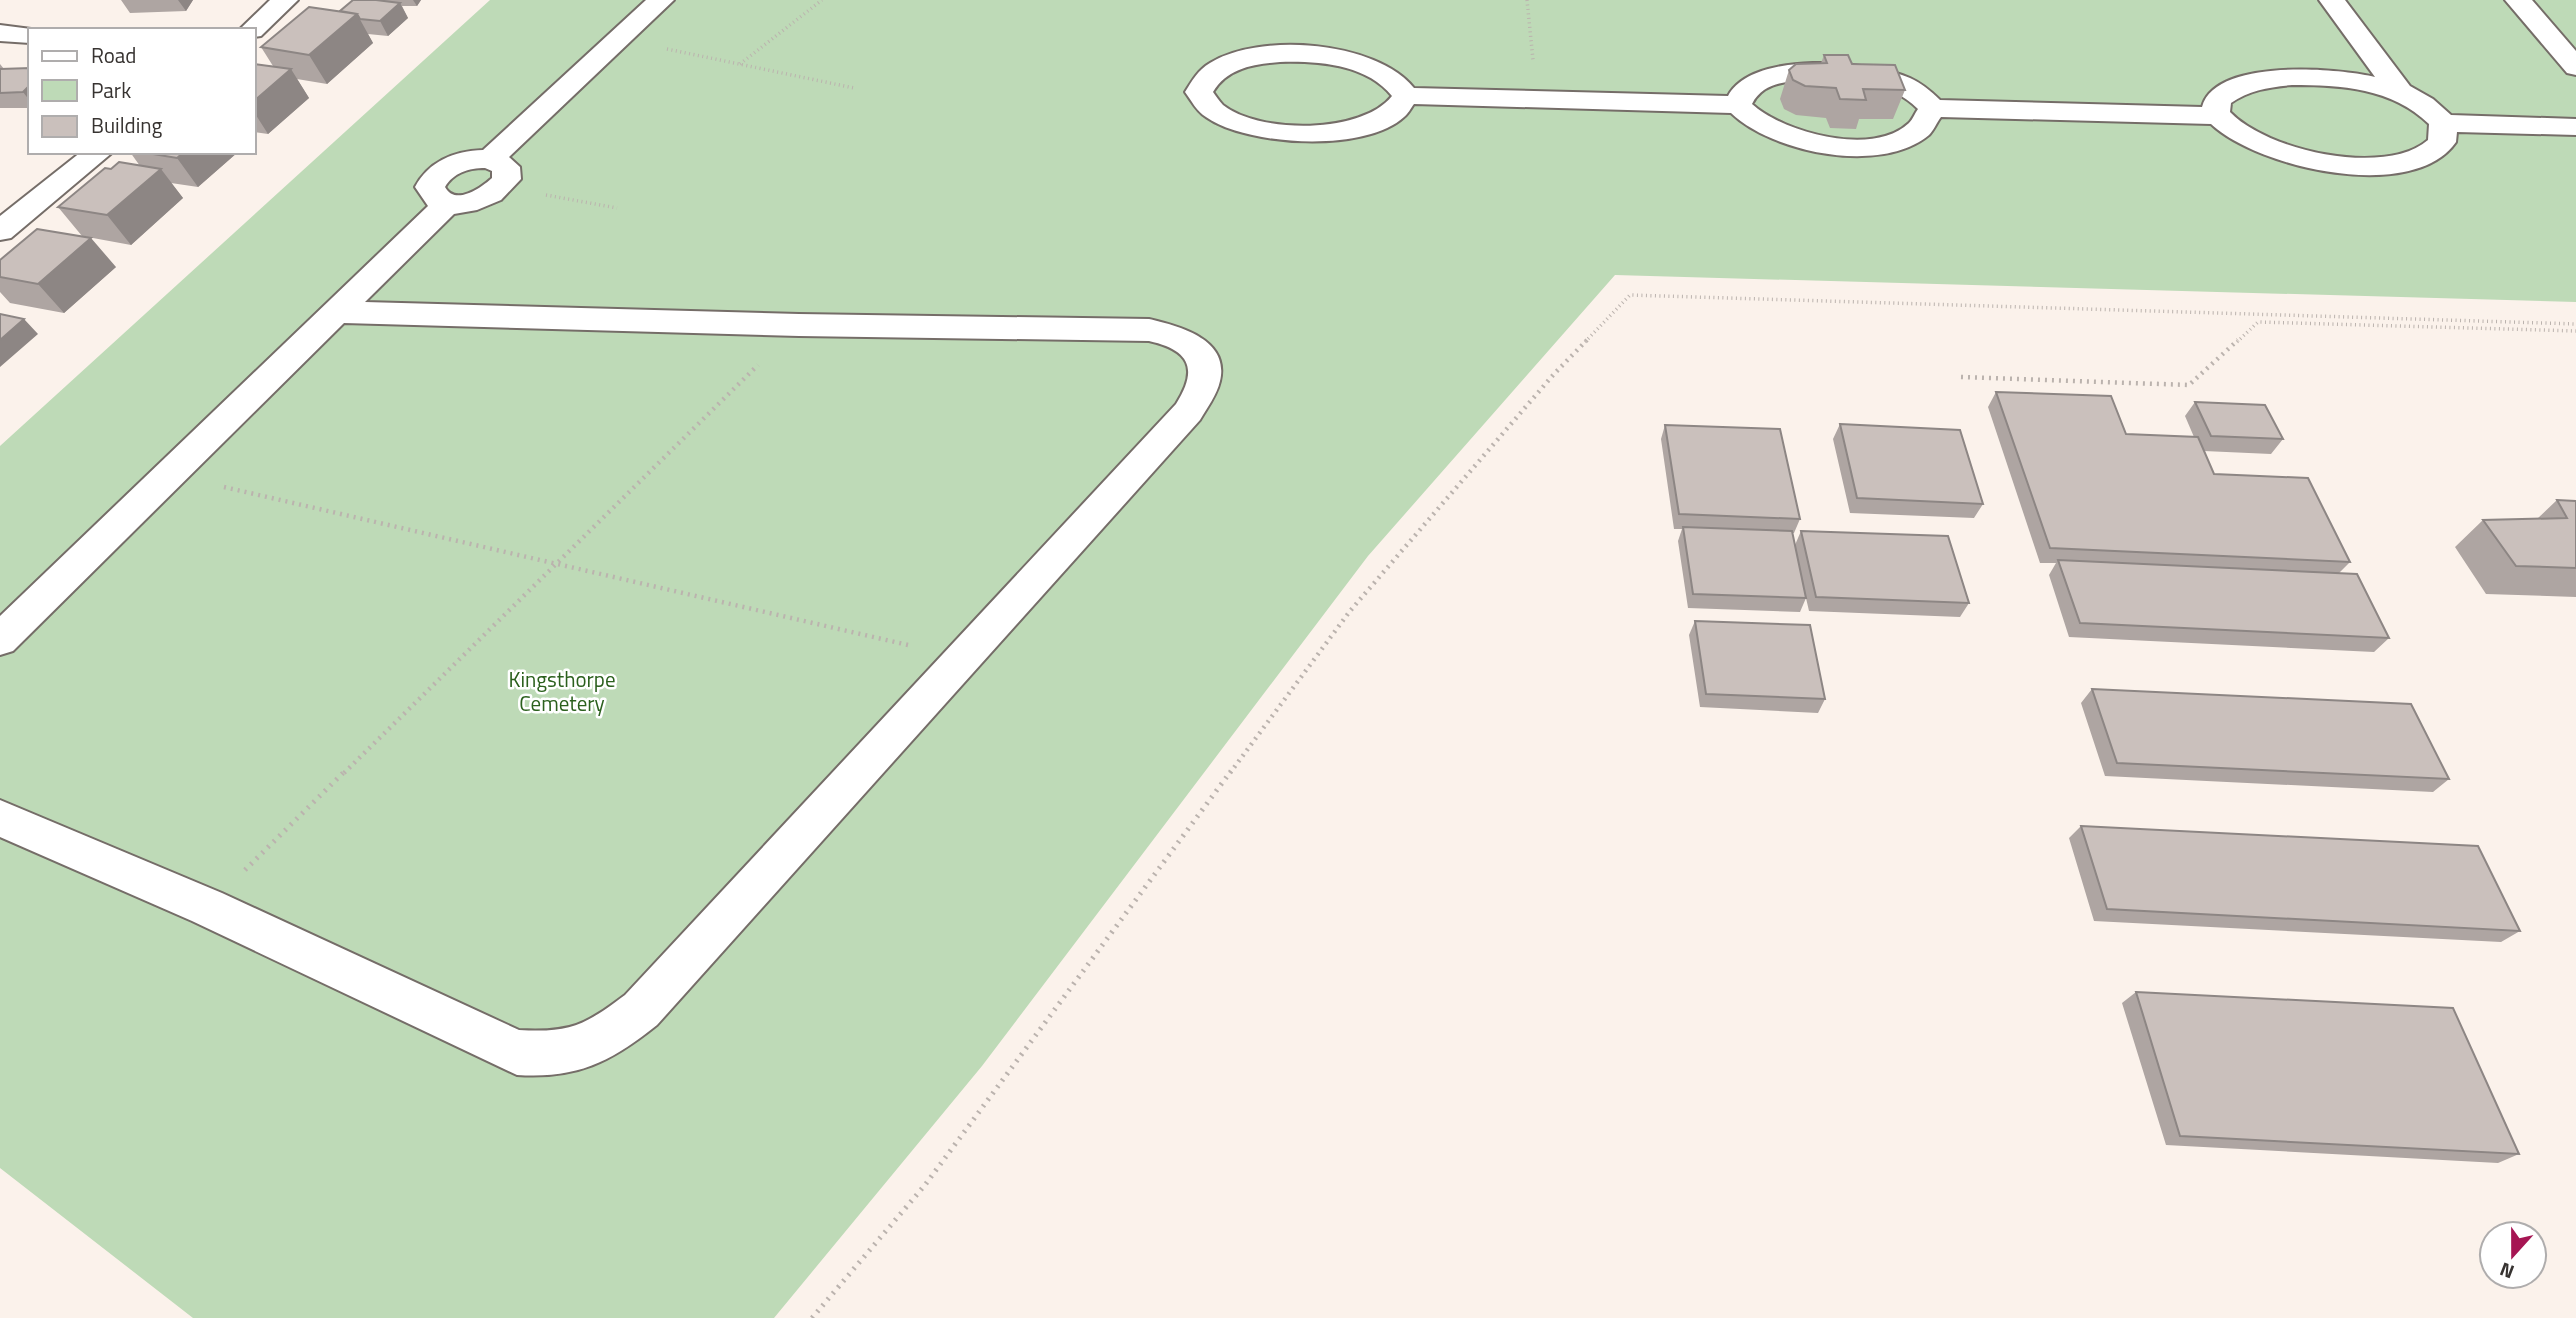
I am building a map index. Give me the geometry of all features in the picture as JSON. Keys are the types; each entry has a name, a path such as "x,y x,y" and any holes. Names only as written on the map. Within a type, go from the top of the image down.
{"street":[{"path":"254,28 285,0"},
{"path":"490,159 661,0"},
{"path":"2332,0 2400,92"},
{"path":"2518,0 2576,66"},
{"path":"0,33 28,35"},
{"path":"1406,96 1404,103 1391,114 1366,124 1334,131 1297,134 1260,130 1225,120 1207,108 1199,92 1209,76 1236,62 1272,55 1310,54 1360,63 1386,75 1406,96 1738,105 1751,119 1785,136 1846,146 1894,143 1911,137 1923,128 1932,108"},
{"path":"1738,105 1742,92 1759,81 1787,73 1828,72 1877,76 1897,82 1913,90 1932,108 2218,116 2251,138 2278,151 2325,162 2391,165 2425,158 2442,142 2443,123 2434,113 2400,92 2351,82 2281,77 2258,80 2226,93 2219,99 2216,107 2218,116"},
{"path":"2443,123 2576,127"},
{"path":"0,231 96,154"},
{"path":"478,159 490,159 506,167 507,179 494,193 471,202 448,203 432,194 430,187 433,179 452,166 478,159"},
{"path":"0,640 448,203"},
{"path":"0,818 207,907 517,1052 550,1055 581,1049 611,1033 641,1010 1188,412 1201,394 1207,376 1205,363 1196,350 1182,340 1149,330 799,325 339,312"}],"path":[{"path":"740,64 822,0"},
{"path":"1527,0 1537,99"},
{"path":"619,39 854,88"},
{"path":"503,186 617,208"},
{"path":"812,1318 925,1185 1350,611 1554,374 1630,295 2576,324"},
{"path":"1961,377 2189,385 2258,321 2576,331"},
{"path":"207,907 799,325"},
{"path":"169,474 963,658"}],"green space":[{"name":"Kingsthorpe Cemetery","path":"490,0 2576,0 2576,302 1615,275 1368,556 982,1066 774,1318 193,1318 0,1168 0,446"}],"building":[{"path":"353,0 400,3 380,21 360,19 357,14 340,11"},
{"path":"309,7 357,14 309,55 261,47"},
{"path":"1824,55 1848,55 1852,64 1895,65 1905,90 1863,89 1866,100 1840,99 1836,88 1805,86 1793,80 1789,70 1796,64 1827,63"},
{"path":"256,64 291,69 256,99"},
{"path":"28,68 28,87 23,92 0,93 0,69"},
{"path":"153,154 182,154 177,158"},
{"path":"119,162 161,169 107,215 58,207 105,168 111,169"},
{"path":"37,229 91,238 38,284 0,277 0,260"},
{"path":"0,314 24,319 0,340"},
{"path":"1996,392 2111,396 2126,434 2198,437 2214,474 2308,478 2350,562 2050,548"},
{"path":"2195,402 2265,405 2283,439 2211,436"},
{"path":"1840,424 1960,430 1983,504 1857,498"},
{"path":"1665,425 1780,429 1800,519 1679,514"},
{"path":"2557,500 2576,501 2576,568 2516,566 2483,520 2567,518"},
{"path":"1683,527 1792,531 1806,598 1693,594"},
{"path":"1801,531 1948,536 1969,603 1816,597"},
{"path":"2058,560 2357,574 2389,638 2080,623"},
{"path":"1695,621 1810,625 1825,699 1706,694"},
{"path":"2092,689 2411,704 2449,779 2117,763"},
{"path":"2081,826 2478,846 2520,931 2107,909"},
{"path":"2136,992 2453,1008 2519,1154 2180,1136"}]}
